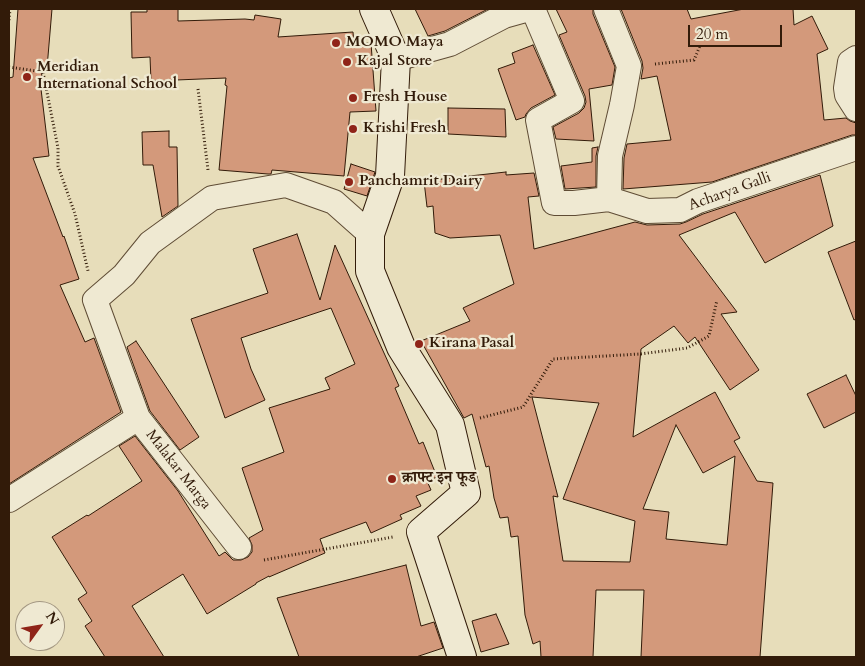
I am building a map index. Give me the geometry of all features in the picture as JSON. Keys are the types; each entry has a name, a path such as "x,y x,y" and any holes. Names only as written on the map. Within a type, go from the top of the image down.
{"street":[{"path":"374,9 396,59 390,176 370,234 370,271 401,347 450,425 466,493 421,532 462,657"},
{"name":"Acharya Galli","path":"396,59 450,44 504,16 531,9 572,101 538,120 554,202 574,203 609,199 647,211 680,210 698,201 856,148"},
{"path":"606,9 629,66 610,156 609,199"},
{"path":"856,58 850,62 846,88 856,109"},
{"path":"138,418 95,300 124,275 150,243 212,198 286,186 334,202 370,234"},
{"name":"Malakar Marga","path":"9,500 138,418 239,547"}],"path":[{"path":"9,20 10,9"},
{"path":"629,66 694,60 700,46"},
{"path":"9,67 43,72 58,148 58,166 75,214 95,300"},
{"path":"198,89 212,198"},
{"path":"450,425 523,408 553,358 640,354 687,348 709,336 717,300"},
{"path":"239,547 262,560 421,532"}],"building":[{"path":"18,9 52,9 47,68 41,67 43,89 41,89 49,156 33,158 79,279 60,285 85,342 94,338 121,412 9,484 9,78 13,77"},
{"path":"147,9 178,9 178,21 254,20 255,15 281,19 278,37 353,32 354,44 371,43 376,111 350,112 344,176 272,170 271,174 268,174 219,170 227,86 225,85 226,78 151,81 150,57 132,58 131,12 147,12"},
{"path":"415,9 488,9 445,31 428,36"},
{"path":"556,9 593,9 593,14 615,67 612,85 589,89 594,141 556,139 553,127 579,113 584,108 586,102 559,35 567,32"},
{"path":"621,9 687,9 691,19 744,9 793,9 794,25 812,16 828,49 817,54 824,120 846,118 856,123 856,135 712,182 623,189 624,158 627,144 671,140 657,76 641,79 642,61"},
{"path":"533,45 555,95 531,108 525,117 516,120 498,69 515,63 512,53"},
{"path":"448,108 505,109 506,137 448,134"},
{"path":"169,131 169,147 177,147 178,206 162,217 153,165 143,165 142,132"},
{"path":"598,147 596,156 596,187 565,189 561,166 592,162 592,148"},
{"path":"351,164 375,172 367,196 344,189"},
{"path":"506,172 506,175 534,173 539,196 528,197 534,249 635,222 647,225 680,224 703,214 820,175 833,226 765,263 735,212 679,235 737,312 721,314 759,370 730,390 695,337 688,343 674,326 641,349 633,437 715,392 740,438 734,441 757,481 773,483 760,657 641,657 644,590 596,590 593,657 541,657 540,641 533,644 525,615 518,536 511,537 508,517 500,518 494,498 489,466 486,467 472,414 464,418 421,341 470,321 463,308 514,284 500,235 450,238 435,233 433,206 427,207 424,181","holes":["532,397 599,403 563,499 635,521 630,562 563,561 553,496 558,497","676,425 703,473 735,456 727,545 666,539 669,512 643,509"]},
{"path":"297,234 320,300 335,245 399,386 395,388 419,444 423,442 437,477 427,481 431,490 416,496 421,506 400,515 402,519 371,533 366,522 320,539 325,553 269,576 207,614 183,574 132,606 164,657 105,657 85,626 92,621 78,599 87,593 52,537 142,481 119,446 135,436 178,491 219,556 225,552 233,560 241,560 248,557 252,552 249,538 263,530 242,468 284,452 269,408 330,389 325,378 355,364 331,308 241,338 251,369 265,400 225,418 191,319 268,293 253,249"},
{"path":"856,241 856,319 854,320 828,252"},
{"path":"136,341 199,437 180,450 150,411 127,347"},
{"path":"846,375 856,396 856,412 824,428 807,394"},
{"path":"406,565 421,626 434,622 443,648 416,657 299,657 277,598"},
{"path":"496,614 509,644 481,652 472,621"}],"place":[{"name":"MOMO Maya","path":"336,43"},
{"name":"Kajal Store","path":"347,62"},
{"name":"Meridian International School","path":"27,77"},
{"name":"Fresh House","path":"353,98"},
{"name":"Krishi Fresh","path":"353,129"},
{"name":"Panchamrit Dairy","path":"349,182"},
{"name":"Kirana Pasal","path":"419,344"},
{"name":"क्राफ्ट इन फूड","path":"392,479"}]}
